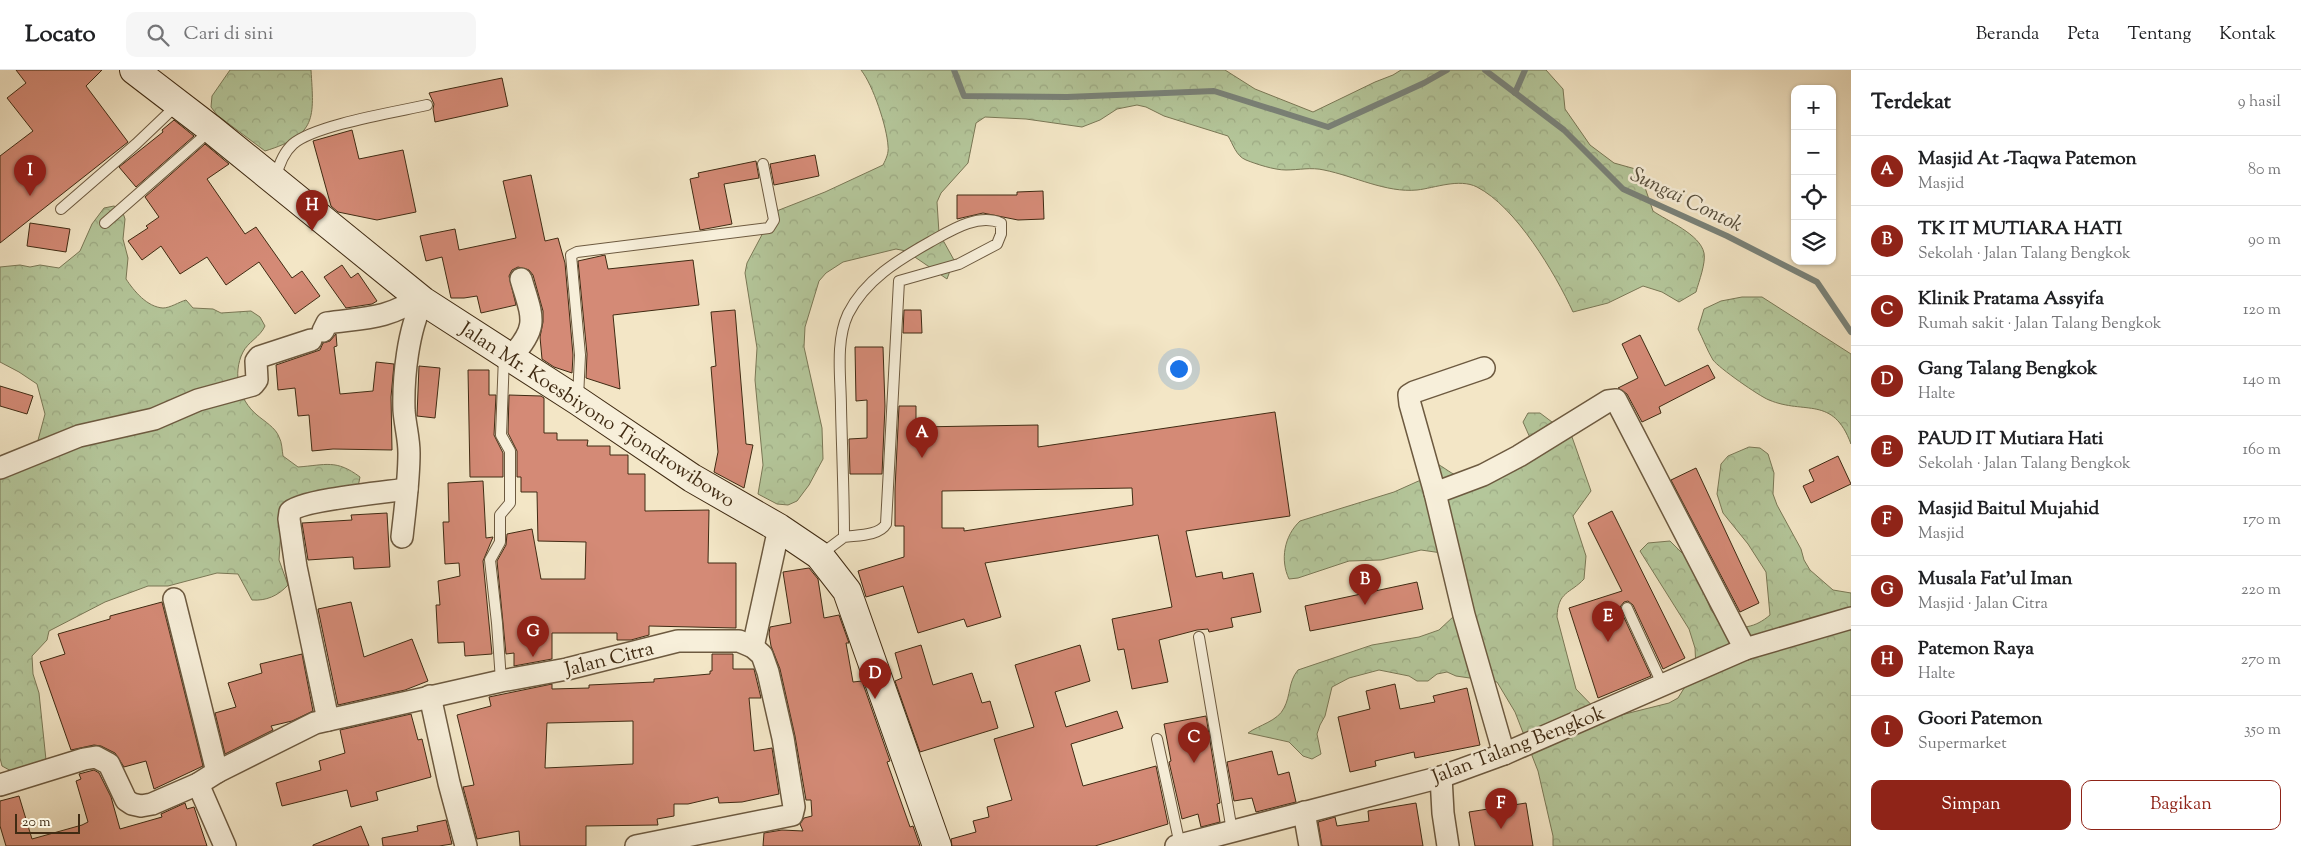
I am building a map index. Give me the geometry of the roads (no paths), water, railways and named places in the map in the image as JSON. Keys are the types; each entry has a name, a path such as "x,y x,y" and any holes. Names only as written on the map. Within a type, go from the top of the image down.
{"main road":[{"name":"Jalan Mr. Koesbiyono Tjondrowibowo","path":"134,70 179,103 420,299 578,401 692,478 780,528 819,555 847,591 936,846"}],"street":[{"path":"507,355 526,341 531,323 532,316 521,279"},
{"path":"0,468 79,436 154,419 198,400 253,385 257,380 256,361 259,357 317,336 327,323 385,314 404,309 420,299"},
{"path":"402,537 408,489 408,439 404,411 408,358 420,299"},
{"path":"1484,368 1409,395 1464,615 1504,754"},
{"path":"1435,493 1483,475 1519,456 1608,401 1616,400 1745,648"},
{"path":"328,720 296,567 289,519 290,512 298,507 322,501 408,489"},
{"path":"636,846 714,839 792,815 794,807 783,738 768,672 762,655 753,646 780,528"},
{"path":"174,599 217,772"},
{"name":"Jalan Talang Bengkok","path":"1178,846 1204,842 1232,831 1441,777 1504,754 1663,686 1745,648 1851,618"},
{"name":"Jalan Citra","path":"0,785 84,758 96,757 109,764 126,800 132,804 142,806 152,804 198,784 217,772 315,723 500,681 567,669 678,642 739,641 753,646"},
{"path":"430,696 449,783 466,846"},
{"path":"1441,777 1443,813 1448,846"},
{"path":"198,784 225,846"},
{"path":"1304,812 1310,846"}],"lane":[{"path":"61,209 136,144 179,103"},
{"path":"275,181 278,164 286,152 295,142 314,131 427,105"},
{"path":"105,223 211,129"},
{"path":"578,401 580,355 571,255 577,252 769,228 774,220 763,164"},
{"path":"844,537 840,352 848,314 867,287 894,264 966,224 982,221 1001,223 1001,234 997,244 959,264 900,281"},
{"path":"819,555 844,537 876,532 883,529 886,524 900,281 900,269 894,264"},
{"path":"500,681 497,623 490,560 500,542 500,515 510,503 510,451 501,435 507,355"},
{"path":"1626,608 1663,686"},
{"path":"1199,637 1232,831"},
{"path":"1158,739 1178,846"}],"waterway":[{"name":"Sungai Contok","path":"954,70 964,96 1067,97 1214,91 1328,127 1424,83 1447,70"},
{"name":"Sungai Contok","path":"1485,70 1564,130 1623,189 1727,236 1817,282 1851,332"},
{"path":"1515,93 1525,70"}],"place":[{"name":"Goori Patemon","path":"30,196"},
{"name":"Patemon Raya","path":"312,231"},
{"name":"Masjid At -Taqwa Patemon","path":"922,458"},
{"name":"TK IT MUTIARA HATI","path":"1365,605"},
{"name":"PAUD IT Mutiara Hati","path":"1608,642"},
{"name":"Musala Fat'ul Iman","path":"533,657"},
{"name":"Gang Talang Bengkok","path":"875,699"},
{"name":"Klinik Pratama Assyifa","path":"1194,763"},
{"name":"Masjid Baitul Mujahid","path":"1501,829"}]}
